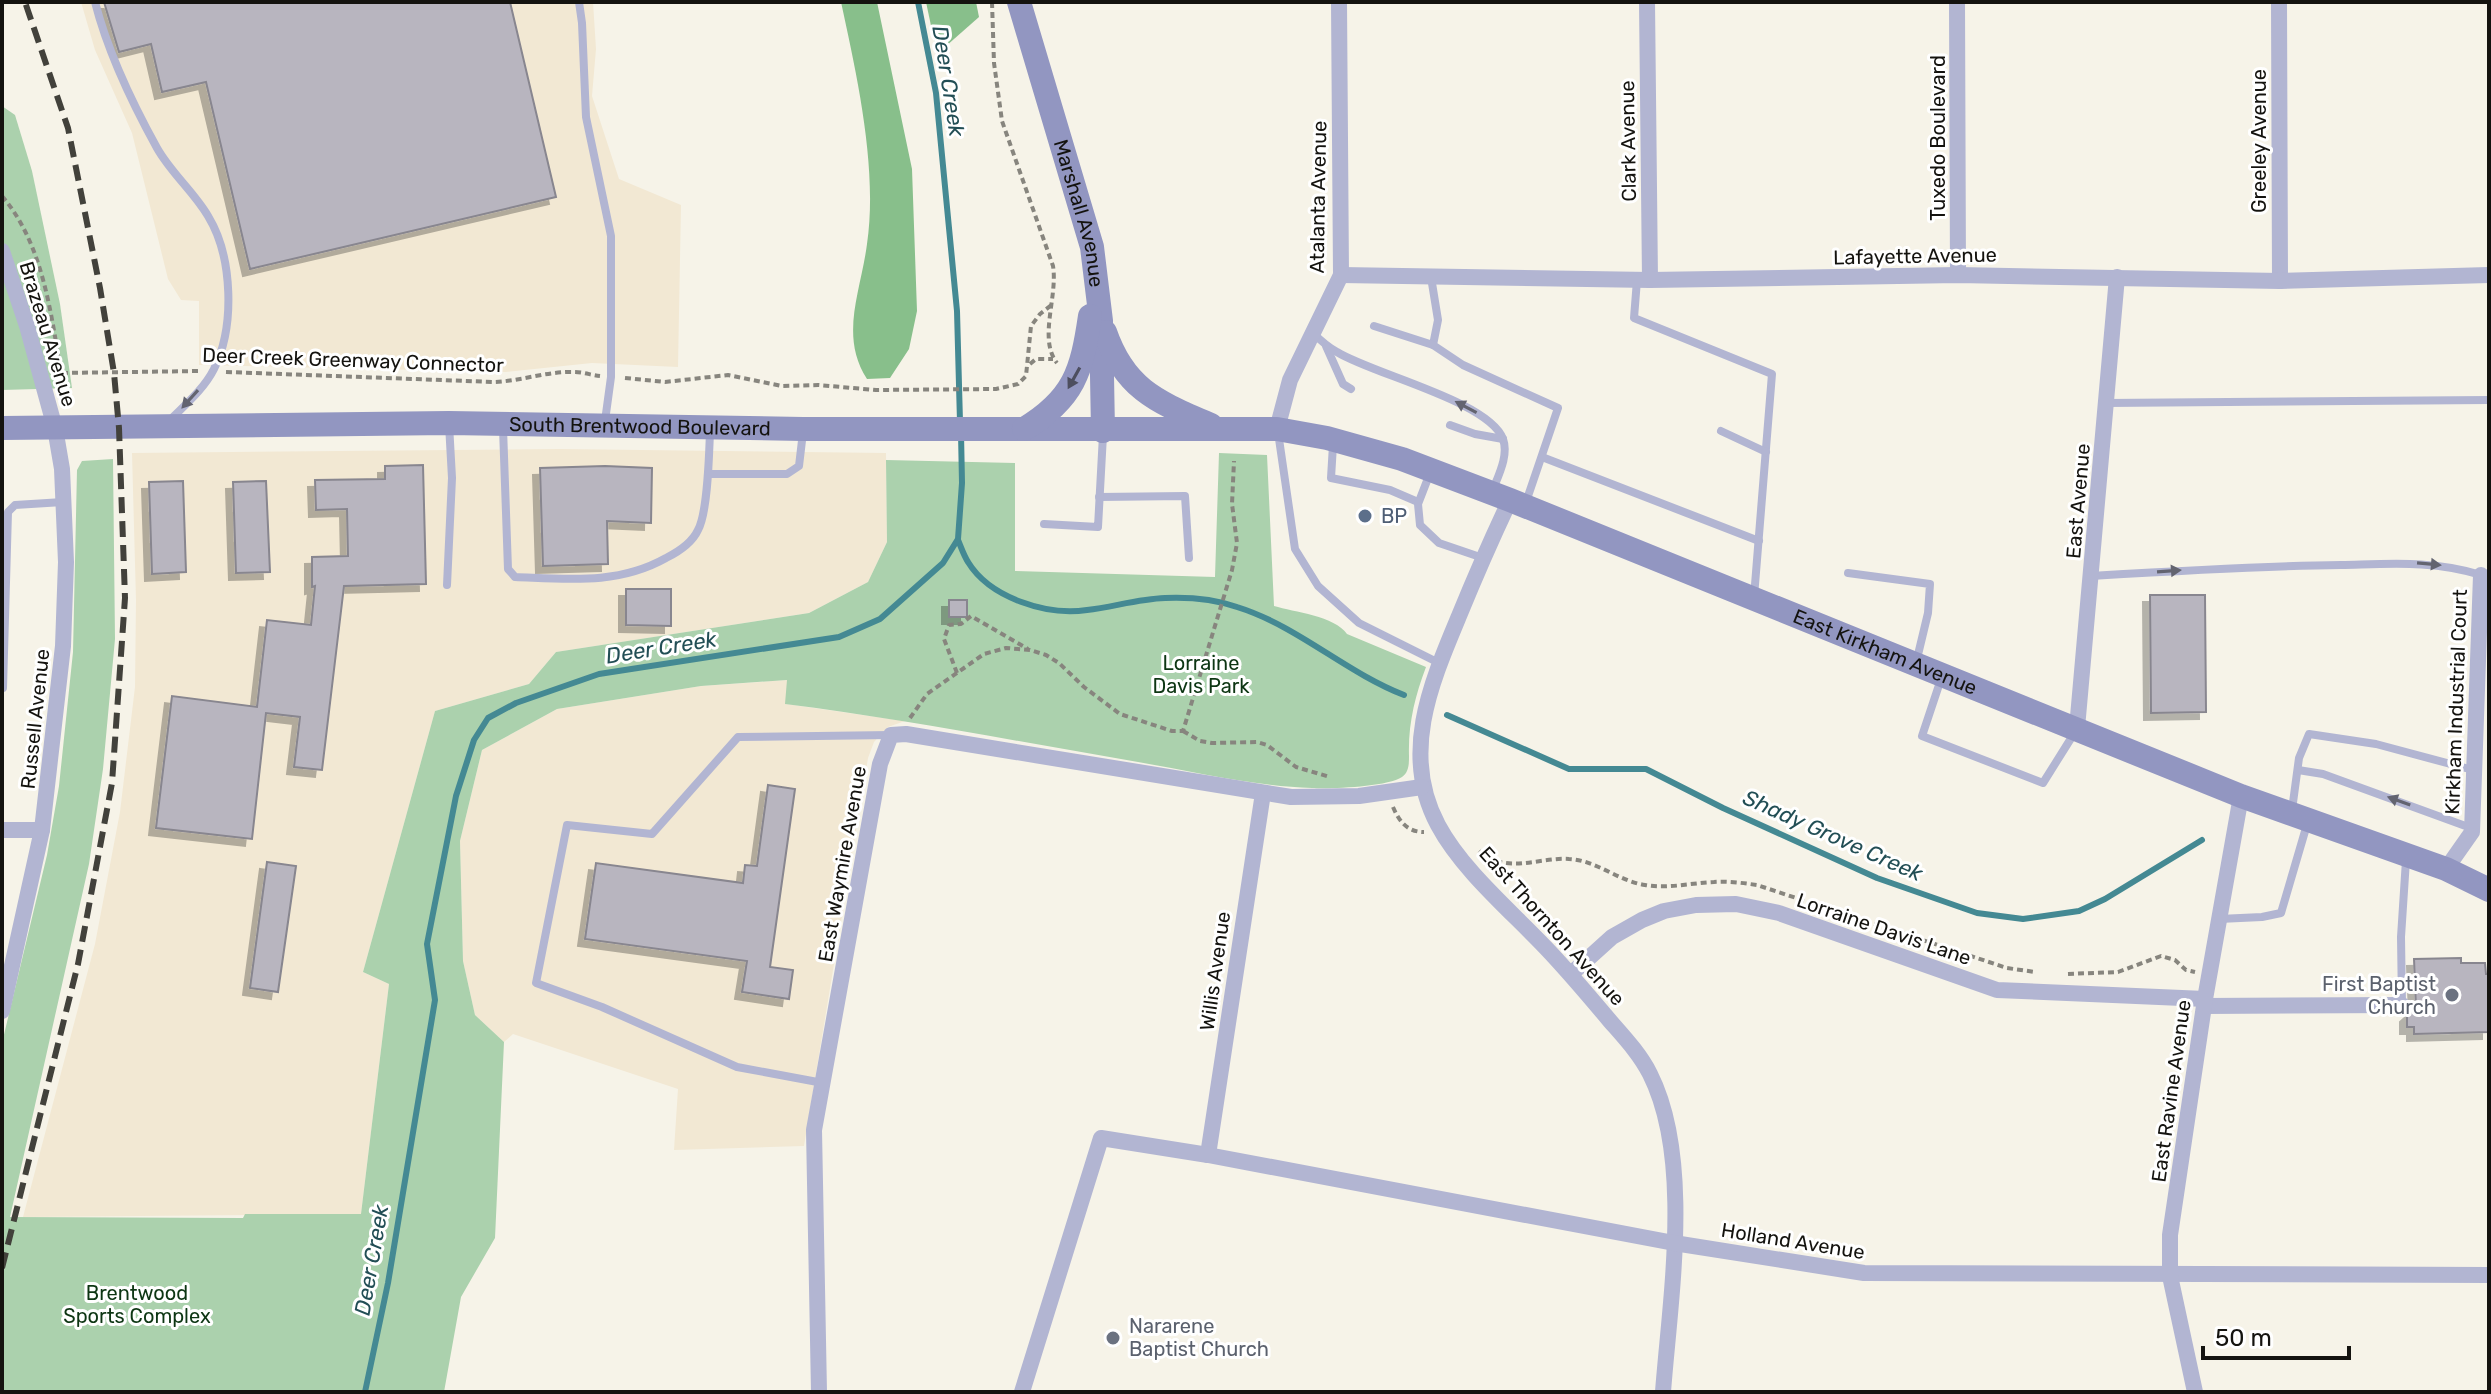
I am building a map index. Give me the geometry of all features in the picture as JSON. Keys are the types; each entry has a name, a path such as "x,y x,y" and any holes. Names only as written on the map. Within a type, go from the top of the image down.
{"main road":[{"name":"Marshall Avenue","path":"1019,2 1092,247 1101,321 1103,431"},
{"path":"1024,429 1042,418 1078,376 1090,318 1092,247"},
{"path":"1101,321 1113,354 1135,384 1158,402 1216,427"},
{"name":"South Brentwood Boulevard","path":"2,428 449,423 803,429 1277,429"},
{"name":"East Kirkham Avenue","path":"1277,429 1402,459 1509,499 2241,796 2446,869 2489,890"}],"street":[{"name":"Atalanta Avenue","path":"1277,429 1290,380 1341,275 1339,2"},
{"name":"Clark Avenue","path":"1643,280 1647,2"},
{"name":"Tuxedo Boulevard","path":"1957,2 1958,275"},
{"name":"Greeley Avenue","path":"2279,2 2280,281"},
{"name":"Brazeau Avenue","path":"2,251 27,326 55,428"},
{"name":"Lafayette Avenue","path":"1341,275 1643,280 1958,275 2280,281 2489,275"},
{"name":"East Avenue","path":"2077,728 2117,277"},
{"name":"Russell Avenue","path":"2,1011 42,830 63,646 66,562 64,501 55,428"},
{"name":"East Thornton Avenue","path":"1509,499 1430,688 1422,723 1422,787 1438,826 1458,853 1571,974 1632,1046 1651,1074 1669,1130 1674,1187 1674,1243 1663,1392"},
{"name":"Kirkham Industrial Court","path":"2446,869 2472,832 2481,575"},
{"path":"899,734 1263,793 1325,798 1422,787"},
{"name":"East Waymire Avenue","path":"819,1392 814,1130 880,764 899,734"},
{"name":"Willis Avenue","path":"1208,1155 1263,793"},
{"name":"East Ravine Avenue","path":"2195,1392 2170,1276 2170,1235 2204,1003 2241,796"},
{"path":"2,830 42,830"},
{"name":"Lorraine Davis Lane","path":"1571,974 1612,937 1642,920 1664,911 1696,905 1736,904 1779,913 1997,990 2204,1003 2402,1005"},
{"name":"Holland Avenue","path":"1022,1392 1101,1138 1208,1155 1674,1243 1864,1273 2489,1275"}],"lane":[{"path":"95,2 107,47 158,150 208,215 225,253 225,341 213,371 193,398 164,427"},
{"path":"579,2 586,117 611,236 611,377 605,426"},
{"path":"1431,277 1438,320 1433,345"},
{"path":"1643,280 1634,318 1772,374 1754,598"},
{"path":"1374,326 1433,345 1463,365 1558,408 1542,457 1509,499"},
{"path":"1313,333 1339,354 1475,412 1496,427 1503,439 1509,499"},
{"path":"1326,345 1343,384 1351,389"},
{"path":"2106,403 2489,400"},
{"path":"447,585 452,478 449,423"},
{"path":"503,424 508,569 515,577 599,580 645,570 680,551 699,529 709,474 710,427"},
{"path":"1450,425 1503,439"},
{"path":"709,474 787,474 799,466 803,429"},
{"path":"1277,429 1295,549 1318,586 1359,623 1439,663"},
{"path":"1044,524 1098,527 1103,431"},
{"path":"1721,431 1766,452"},
{"path":"1333,440 1331,478 1390,490 1418,502"},
{"path":"1542,457 1759,541"},
{"path":"1431,470 1418,502 1420,525 1439,543 1483,558"},
{"path":"1099,497 1185,496 1189,558"},
{"path":"2,505 64,501"},
{"path":"3,688 7,527 8,512 15,505"},
{"path":"2091,576 2245,566 2421,563 2459,567 2481,575"},
{"path":"1848,573 1930,584 1928,613 1916,663"},
{"path":"1942,674 1922,736 2043,783 2077,728"},
{"path":"823,1083 737,1067 602,1007 536,983 567,825 652,834 738,737 899,734"},
{"path":"2218,919 2281,913 2300,817 2298,770 2309,734 2376,744 2474,770"},
{"path":"2298,770 2323,774 2472,828"},
{"path":"2402,1005 2401,937 2406,855"}],"path":[{"path":"992,2 994,63 1002,121 1049,252 1056,282 1048,336 1053,359 1064,372"},
{"name":"Deer Creek Greenway Connector","path":"2,196 30,241 52,319 61,373 213,371 495,382 576,372 665,382 728,375 769,385 876,390 996,389 1018,384 1026,376 1029,364"},
{"path":"1029,364 1031,326 1054,303"},
{"path":"1029,364 1036,359 1053,359"},
{"path":"1183,731 1232,570 1237,543 1232,504 1234,461"},
{"path":"958,674 944,639 949,625 961,624 971,616 1059,663 1120,714 1141,723 1183,731 1200,741 1257,742 1267,745 1296,767 1336,778"},
{"path":"899,734 927,694 984,654 1006,648 1030,650"},
{"path":"1393,807 1404,825 1418,832 1426,832"}],"shaded area":[{"path":"81,2 593,2 596,49 592,96 619,179 681,205 678,367 592,363 506,372 199,365 199,301 181,300 168,279 132,133 95,50"},
{"path":"560,449 886,453 887,542 868,582 809,613 556,652 529,684 435,711 363,972 389,984 361,1214 23,1217 95,944 120,812 135,687 132,453"},
{"path":"788,680 786,704 905,721 888,727 874,742 868,758 804,1146 674,1150 678,1089 513,1034 504,1042 475,1015 463,961 460,841 482,750 557,709 701,686"}],"green space":[{"path":"841,2 877,2 912,169 917,311 909,349 890,378 867,379 854,346 854,313 867,244 870,185 864,123"},
{"path":"926,2 976,2 979,17 937,54"},
{"path":"2,106 15,115 32,171 60,304 72,388 2,390"},
{"name":"Lorraine Davis Park","path":"1219,453 1267,455 1274,606 1324,619 1347,634 1426,667 1413,710 1408,768 1402,777 1372,785 1332,788 1246,782 918,724 785,704 787,680 701,686 557,709 482,750 460,841 463,961 475,1015 504,1042 495,1238 461,1297 444,1392 2,1392 2,1043 47,855 59,786 73,652 77,470 82,461 113,459 115,639 103,769 89,864 10,1217 243,1218 245,1214 361,1214 389,984 363,972 435,711 529,684 556,652 809,613 868,582 887,542 886,460 1015,463 1015,571 1215,577"}],"building":[{"path":"104,2 510,2 556,197 250,269 206,82 162,92 151,44 119,52"},
{"path":"423,465 426,584 344,586 322,770 294,767 300,717 266,713 252,839 156,828 172,696 257,707 267,620 311,625 315,586 312,587 312,557 348,556 347,509 316,510 315,480 385,479 385,466"},
{"path":"540,468 652,468 651,523 607,521 608,564 543,566"},
{"path":"183,481 186,572 152,574 149,482"},
{"path":"266,481 270,572 236,573 233,482"},
{"path":"626,589 671,589 671,626 626,625"},
{"path":"2150,595 2205,595 2206,712 2151,713"},
{"path":"949,600 967,600 967,617 949,617"},
{"path":"768,785 795,789 770,967 793,970 789,999 742,992 747,961 585,939 596,863 743,883 745,865 757,866"},
{"path":"267,862 296,866 278,992 250,988"},
{"name":"First Baptist Church","path":"2461,958 2461,963 2485,963 2486,974 2489,974 2489,1032 2414,1034 2414,1027 2407,1027 2407,1015 2416,1007 2414,959"}],"waterway":[{"name":"Deer Creek","path":"918,2 936,93 957,311 960,422"},
{"name":"Deer Creek","path":"365,1392 388,1283 435,1000 427,944 456,796 474,740 488,718 516,703 599,674 839,637 880,619 943,563 958,539 962,483 961,433"},
{"name":"Shady Grove Creek","path":"958,540 978,575 990,586 1021,602 1071,611 1165,598 1219,602 1281,626 1404,695"},
{"name":"Shady Grove Creek","path":"1447,715 1569,769 1646,769 1723,808 1877,878 1977,913 2023,919 2079,911 2105,899 2202,840"}],"railway":[{"path":"2,1268 78,964 112,783 125,598 119,428 114,373 100,288 68,128 25,2"}],"place":[{"name":"BP","path":"1365,516"},
{"name":"First Baptist Church","path":"2452,995"},
{"name":"Nararene Baptist Church","path":"1113,1338"}],"park label":[{"name":"Brentwood Sports Complex","path":"137,1304"}]}
